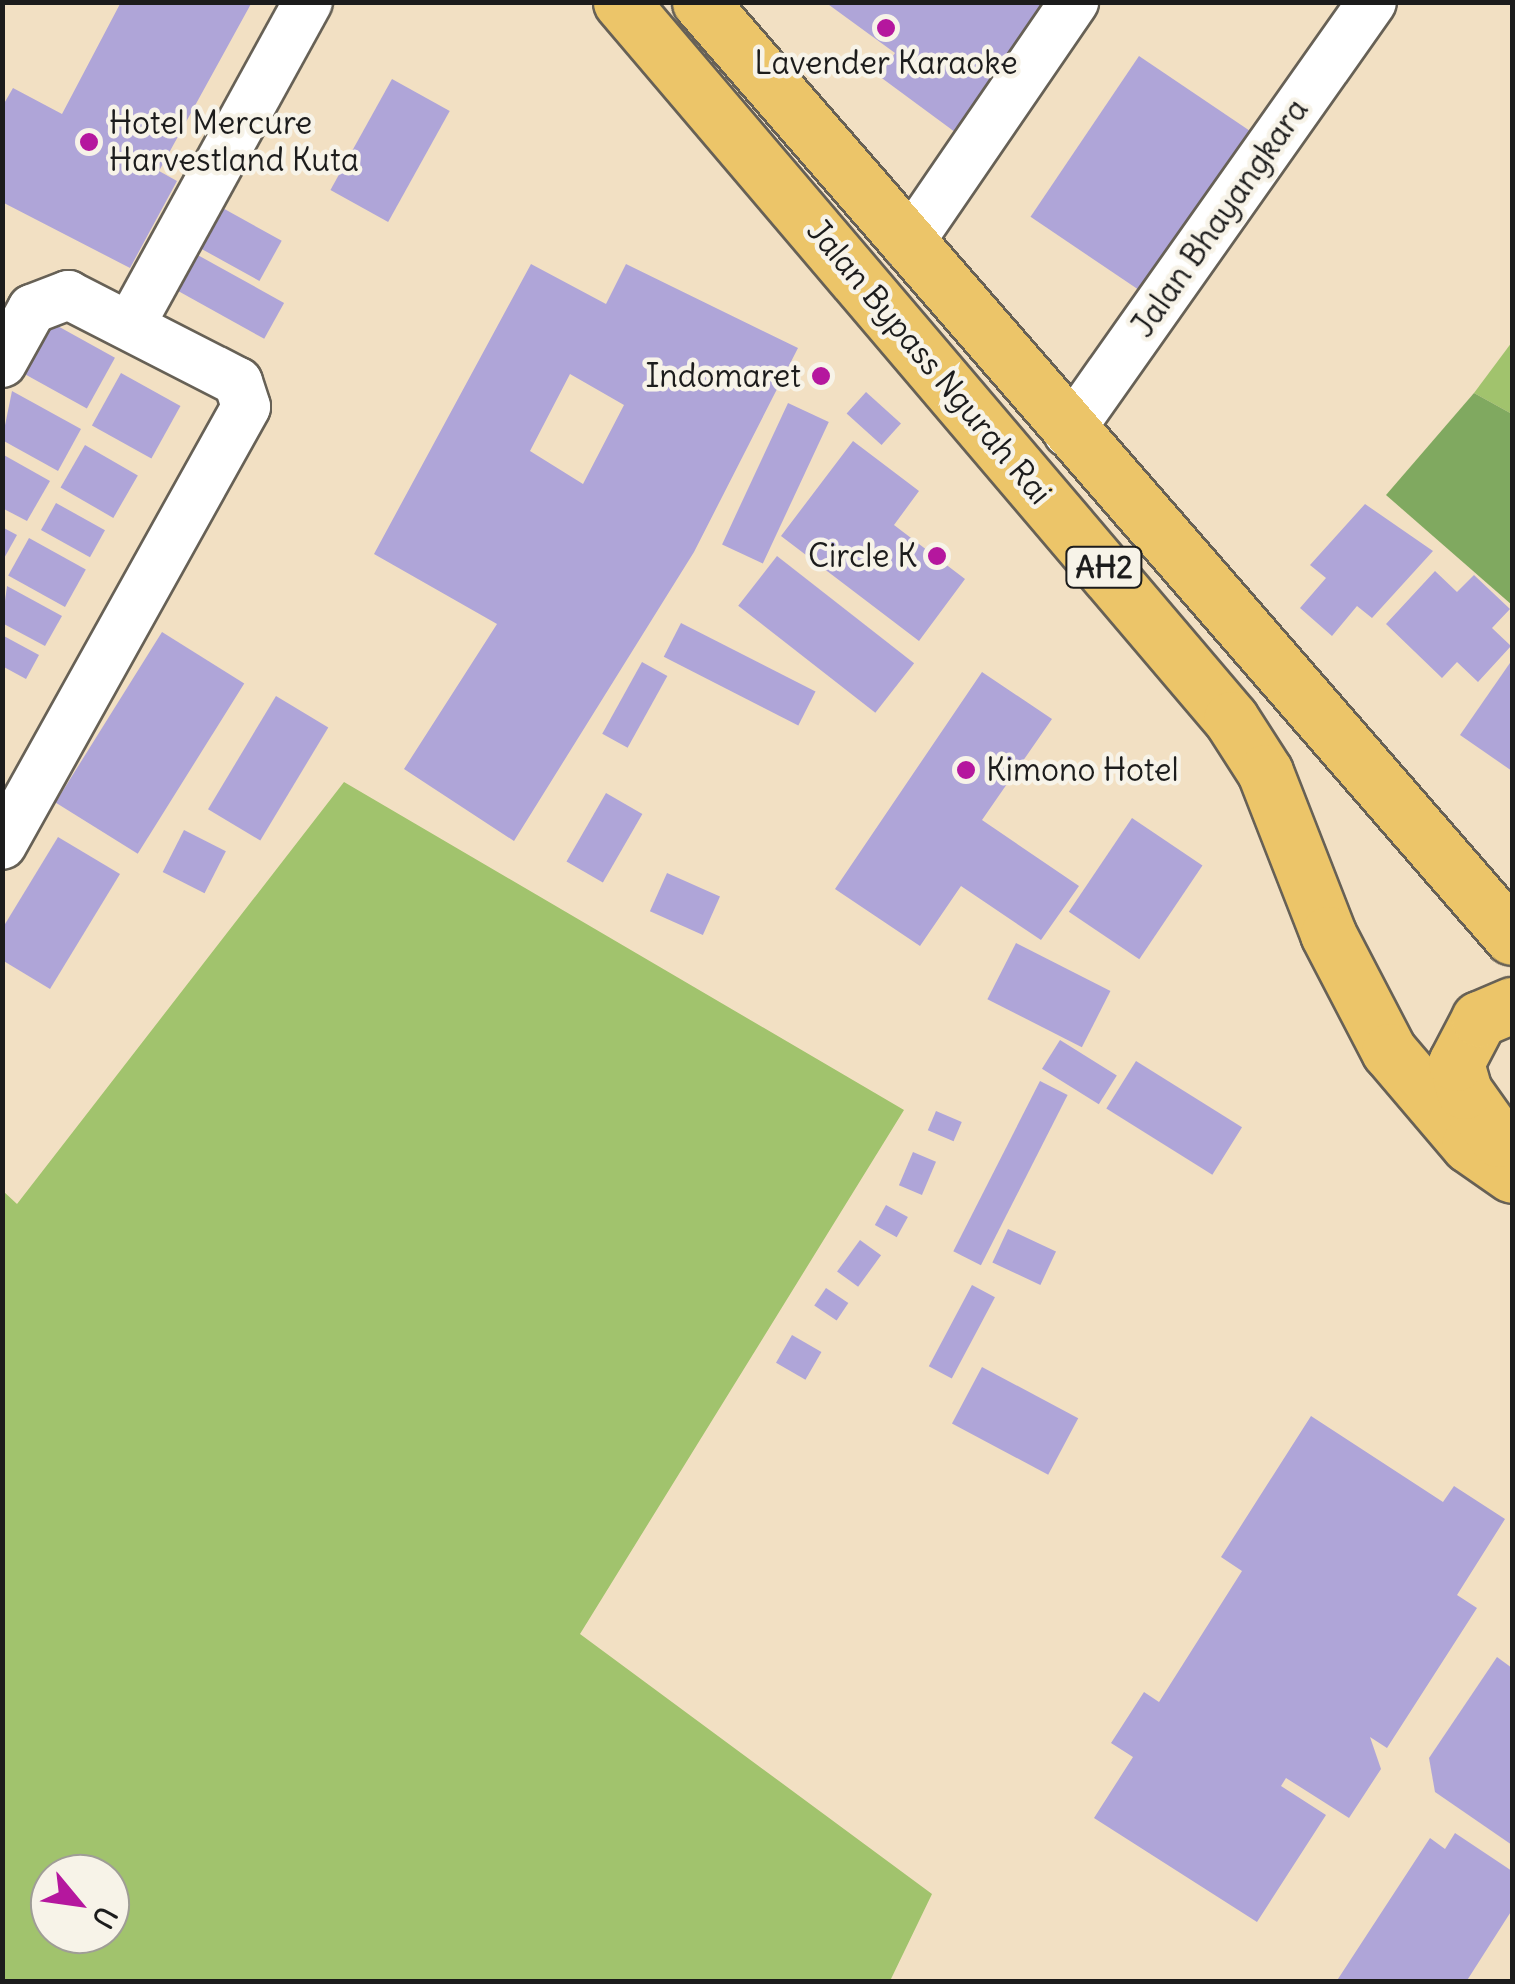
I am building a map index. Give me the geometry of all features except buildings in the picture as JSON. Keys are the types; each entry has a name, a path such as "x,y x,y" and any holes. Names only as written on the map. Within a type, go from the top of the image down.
{"highway":[{"name":"Jalan Bypass Ngurah Rai","path":"621,2 1232,718 1265,772 1328,934 1389,1051 1468,1145 1512,1174"},
{"name":"Jalan Bypass Ngurah Rai","path":"700,2 1068,432 1512,937"},
{"path":"1512,1005 1479,1019 1456,1062 1464,1092 1512,1157"}],"street":[{"path":"132,322 308,2"},
{"path":"907,246 1074,2"},
{"name":"Jalan Bhayangkara","path":"1068,432 1372,2"},
{"path":"2,363 32,309 49,296 68,295 132,322 238,382 246,407 2,844"}],"green space":[{"path":"1512,342 1512,414 1474,393"},
{"path":"1474,393 1512,414 1512,605 1386,495"},
{"path":"344,782 904,1110 580,1634 932,1894 890,1981 3,1981 3,1191 17,1204"}],"place":[{"name":"Lavender Karaoke","path":"886,28"},
{"name":"Hotel Mercure Harvestland Kuta","path":"89,142"},
{"name":"Indomaret","path":"821,376"},
{"name":"Circle K","path":"937,556"},
{"name":"Kimono Hotel","path":"966,770"}]}
